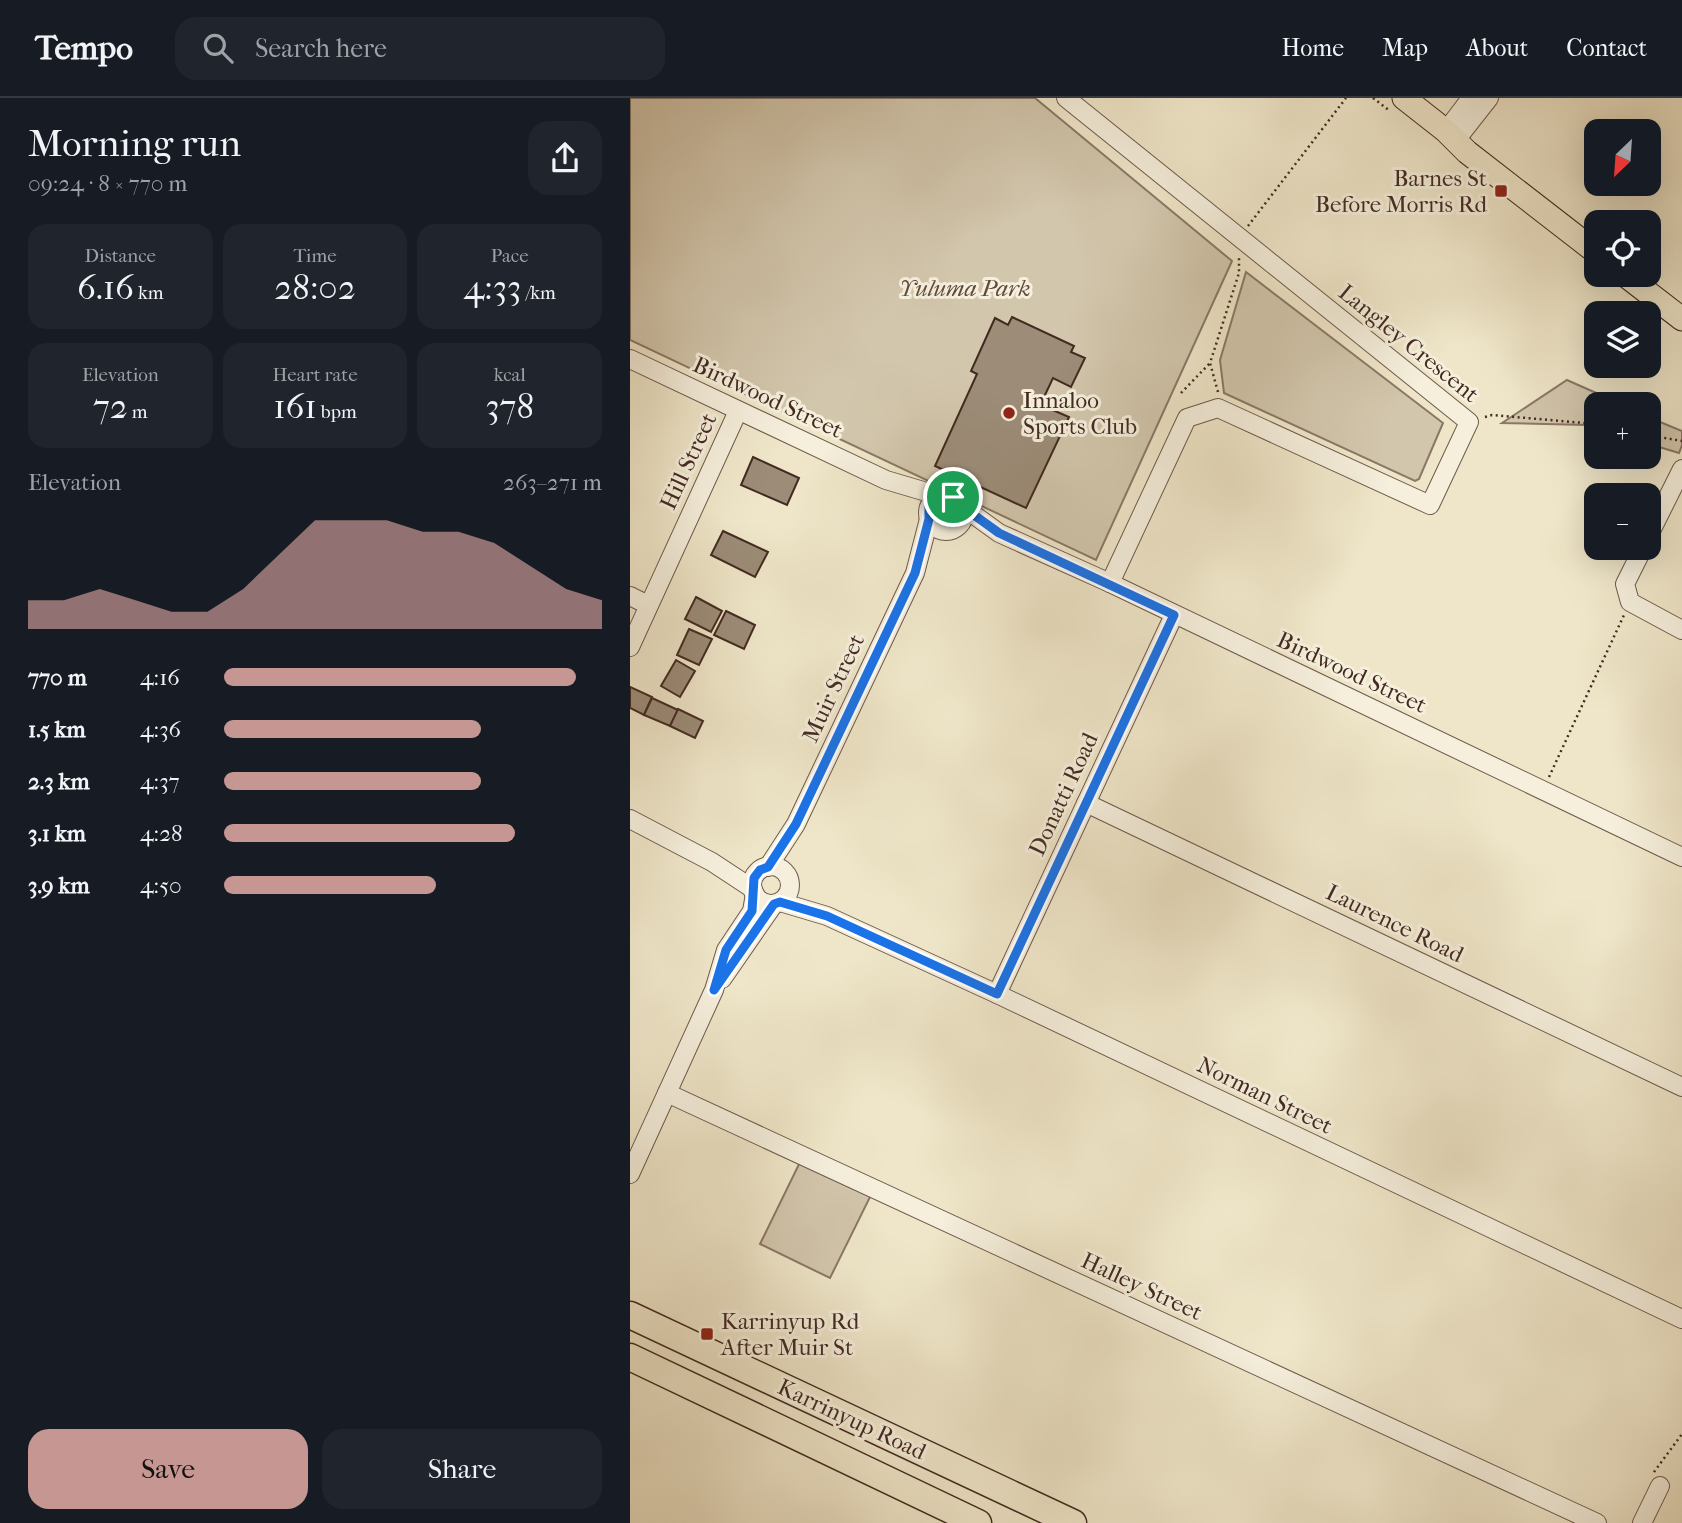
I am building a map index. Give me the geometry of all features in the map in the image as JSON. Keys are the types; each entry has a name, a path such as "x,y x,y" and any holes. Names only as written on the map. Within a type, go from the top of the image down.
{"highway":[{"name":"Karrinyup Road","path":"630,1315 1073,1523"},
{"name":"Karrinyup Road","path":"630,1357 978,1523"}],"main road":[{"path":"1404,98 1455,131 1476,141 1584,226"},
{"path":"1423,98 1455,131 1467,152 1584,243"},
{"path":"1641,287 1682,319"},
{"path":"1660,287 1682,304"}],"street":[{"name":"Langley Crescent","path":"1066,98 1469,422 1430,505 1218,408"},
{"path":"1455,131 1471,98"},
{"path":"1455,131 1489,98"},
{"name":"Birdwood Street","path":"630,359 886,480 940,496"},
{"path":"1110,583 1186,418 1218,408"},
{"name":"Hill Street","path":"630,647 738,411"},
{"path":"1661,511 1682,468"},
{"name":"Birdwood Street","path":"886,480 928,517"},
{"path":"940,496 953,497 963,507 964,516 952,529 934,527 928,517 929,505 940,496"},
{"name":"Birdwood Street","path":"963,507 999,533 1110,583 1682,857"},
{"name":"Muir Street","path":"764,868 796,824 915,573 928,517"},
{"name":"Birdwood Street","path":"952,529 999,533"},
{"name":"Muir Street","path":"915,573 952,529"},
{"path":"1637,560 1625,584 1630,602 1682,630"},
{"path":"630,596 648,605"},
{"name":"Donatti Road","path":"997,994 1174,615"},
{"name":"Laurence Road","path":"1086,803 1682,1087"},
{"path":"630,819 712,862 754,891 763,902 777,903"},
{"name":"Muir Street","path":"789,880 796,824"},
{"path":"712,862 781,870 789,880 787,894 777,903 714,990"},
{"path":"630,1174 714,990 726,950 752,911 754,878 764,868"},
{"name":"Norman Street","path":"789,880 827,916"},
{"name":"Norman Street","path":"777,903 827,916 997,994 1682,1319"},
{"name":"Halley Street","path":"667,1093 1597,1523"},
{"path":"1642,1523 1660,1486"}],"path":[{"path":"1181,393 1210,363 1239,273 1239,236 1346,98"},
{"path":"1210,363 1218,388 1218,408"},
{"path":"1469,422 1492,415 1584,423"},
{"path":"1661,437 1682,441"},
{"path":"1544,789 1630,602"},
{"path":"1660,1486 1647,1480 1682,1434"}],"green space":[{"name":"Yuluma Park","path":"630,98 1035,98 1232,261 1096,560 630,340"},
{"path":"1246,272 1443,423 1419,479 1415,481 1224,393 1220,360"},
{"path":"1567,380 1594,392 1584,392 1584,425 1502,423"},
{"path":"1661,422 1682,431 1679,453 1661,448"},
{"path":"803,1156 871,1195 830,1278 760,1244"}],"building":[{"name":"Innaloo Sports Club","path":"1012,317 1074,346 1071,352 1085,358 1071,387 1053,378 1044,397 1051,403 1048,408 1069,417 1026,508 935,466 977,374 971,371 995,318 1008,325"},
{"path":"753,457 799,478 787,505 741,485"},
{"path":"723,531 768,552 755,577 711,555"},
{"path":"696,597 722,611 711,632 685,619"},
{"path":"726,611 755,625 744,649 714,635"},
{"path":"689,629 712,639 699,665 677,655"},
{"path":"676,660 695,671 680,697 661,686"},
{"path":"630,687 652,697 644,715 630,708"},
{"path":"652,698 678,710 670,726 644,715"},
{"path":"678,709 703,721 695,738 670,726"}],"place":[{"name":"Barnes St Before Morris Rd","path":"1501,191"},
{"name":"Innaloo Sports Club","path":"1009,413"},
{"name":"Karrinyup Rd After Muir St","path":"707,1334"}],"route":[{"path":"940,496 953,497 999,533 1174,615 997,994 827,916 780,902 774,904 714,990 726,950 752,911 754,878 760,870 768,867 796,824 915,573 929,519 929,505 940,496"}]}
